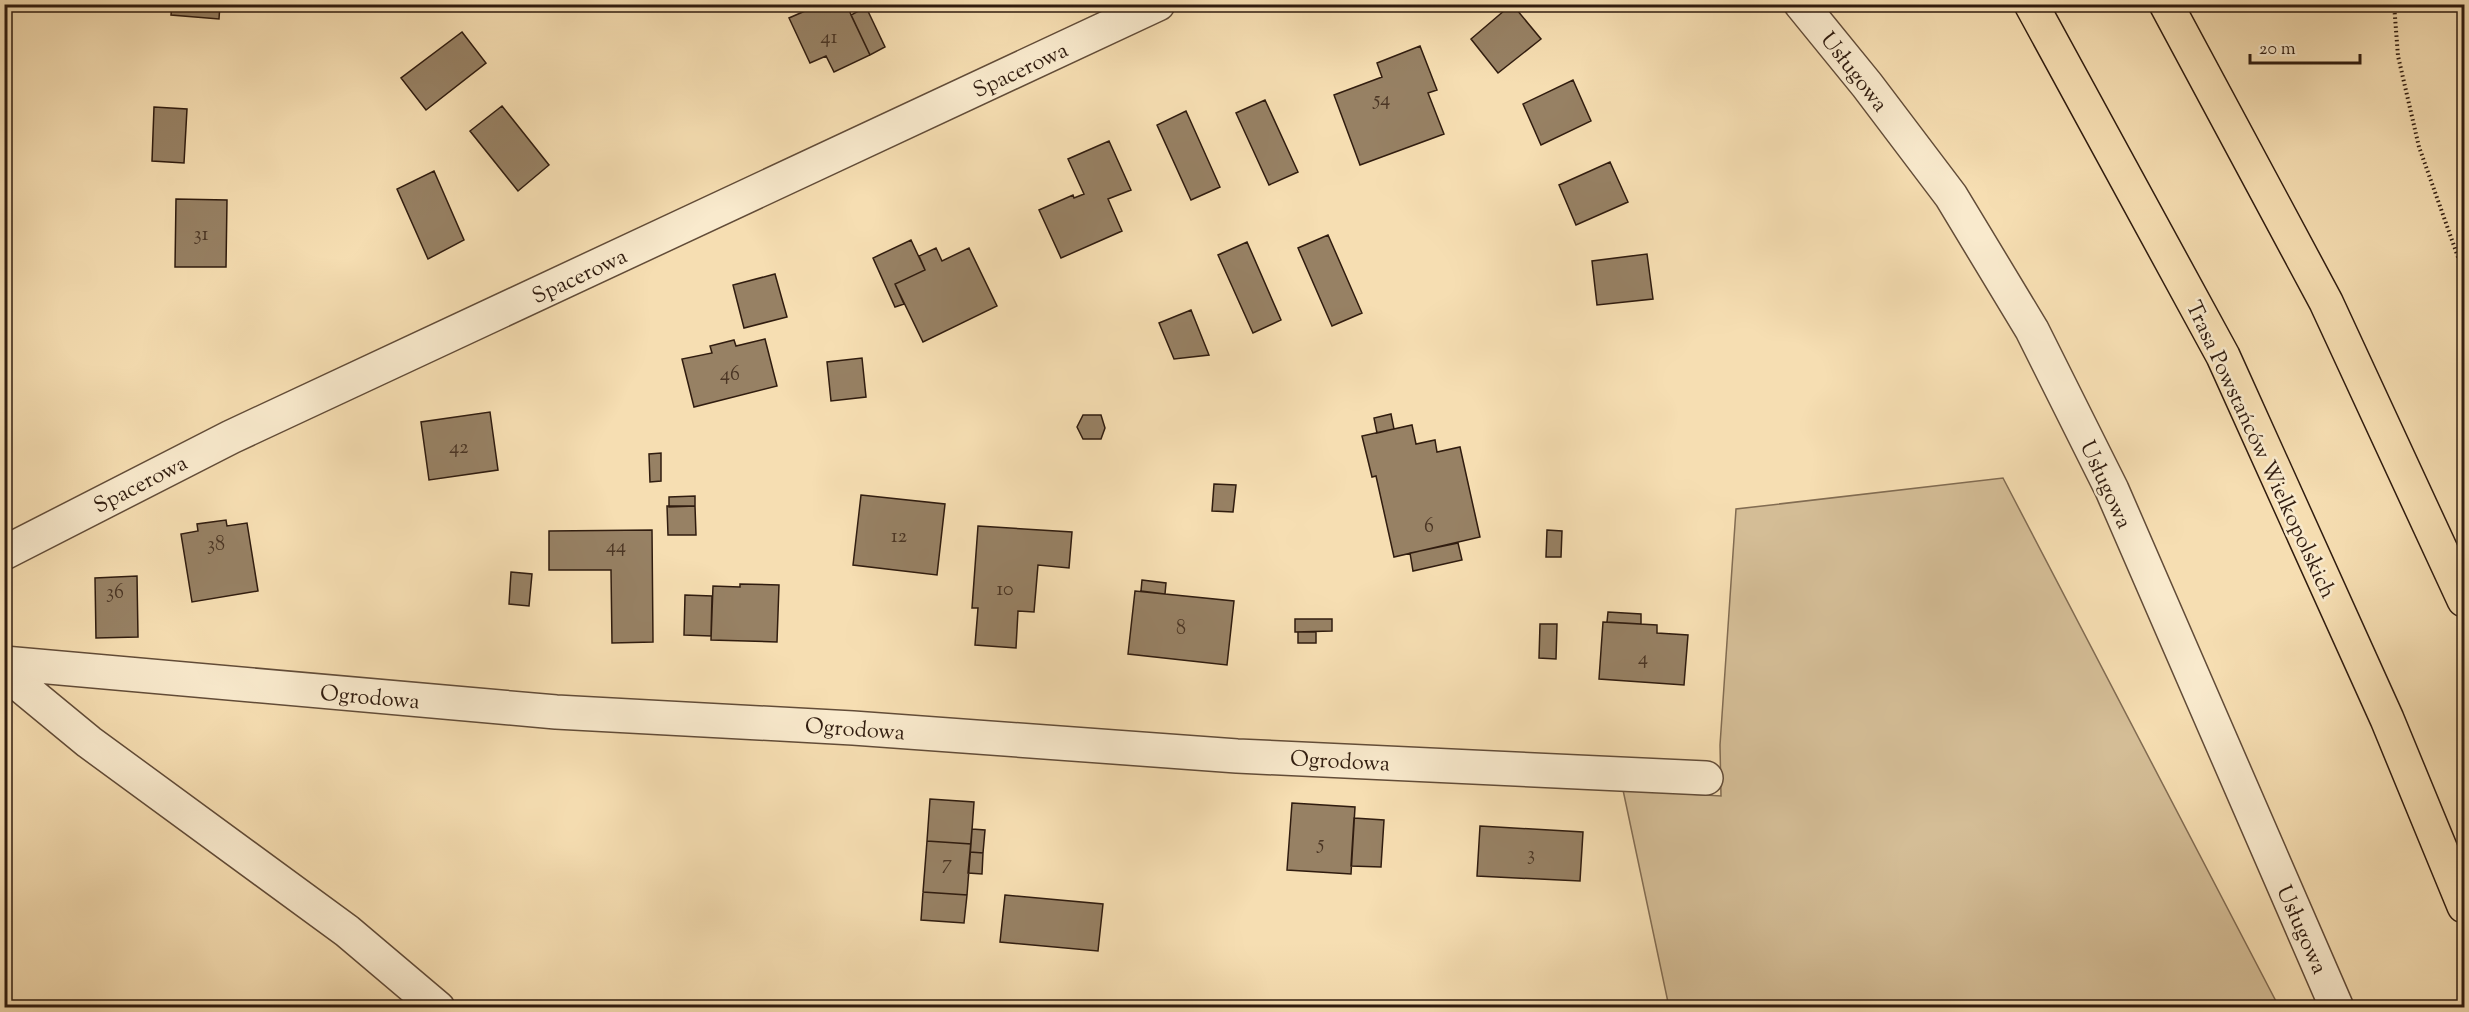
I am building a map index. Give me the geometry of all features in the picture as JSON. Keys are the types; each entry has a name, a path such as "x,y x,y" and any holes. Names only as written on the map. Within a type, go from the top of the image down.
{"highway":[{"name":"Trasa Powstańców Wielkopolskich","path":"2031,4 2223,356 2388,719 2464,906"},
{"path":"2166,4 2326,302 2464,600"}],"street":[{"name":"Spacerowa","path":"4,553 231,437 1158,4"},
{"name":"Usługowa","path":"1801,4 1867,85 1951,196 2032,330 2112,490 2337,1008"},
{"name":"Ogrodowa","path":"4,663 556,712 853,728 1237,756 1706,778"},
{"path":"4,672 89,742 347,931 438,1008"}],"path":[{"path":"2394,4 2398,56 2419,147 2464,274"}],"shaded area":[{"path":"2003,478 2279,1007 1669,1007 1623,790 1721,796 1720,745 1736,509"}],"building":[{"path":"172,4 220,4 219,19 171,15"},
{"path":"803,4 846,4 870,55 834,72 826,56 810,63 789,18 805,11"},
{"path":"1512,4 1541,39 1498,73 1471,39"},
{"path":"866,7 885,47 870,55 851,15"},
{"path":"462,32 486,63 426,110 401,78"},
{"path":"1420,46 1437,90 1428,93 1444,134 1360,165 1334,95 1382,77 1377,63"},
{"path":"1573,80 1591,121 1541,145 1523,104"},
{"path":"1265,100 1298,172 1269,185 1236,113"},
{"path":"502,106 549,165 518,191 470,131"},
{"path":"154,107 187,109 184,163 152,161"},
{"path":"1186,111 1220,187 1191,200 1157,125"},
{"path":"1109,141 1131,190 1108,199 1122,231 1061,258 1039,210 1073,195 1074,198 1084,194 1068,159"},
{"path":"1610,162 1628,202 1576,225 1559,185"},
{"path":"434,171 464,240 428,259 397,189"},
{"path":"176,199 227,200 226,267 175,267"},
{"path":"1328,235 1362,313 1332,326 1298,248"},
{"path":"911,240 925,270 895,284 904,304 895,307 873,258"},
{"path":"1247,242 1281,320 1253,333 1218,255"},
{"path":"936,248 942,261 969,248 997,306 923,342 895,284 925,270 919,256"},
{"path":"1647,254 1653,299 1597,305 1592,261"},
{"path":"775,274 787,317 744,328 733,285"},
{"path":"1191,310 1209,355 1174,359 1159,323"},
{"path":"765,339 777,386 694,407 682,359 712,353 710,346 734,340 736,346"},
{"path":"862,358 866,397 831,401 827,362"},
{"path":"490,412 498,470 429,480 421,422"},
{"path":"1391,414 1394,429 1377,433 1374,418"},
{"path":"1083,415 1101,415 1105,428 1101,439 1083,439 1077,427"},
{"path":"1412,425 1416,444 1435,440 1437,452 1460,447 1480,537 1394,557 1376,476 1372,477 1362,436"},
{"path":"661,453 661,481 650,482 649,454"},
{"path":"1214,484 1236,485 1233,512 1212,511"},
{"path":"861,495 945,504 937,575 853,565"},
{"path":"695,496 695,506 669,507 669,497"},
{"path":"667,506 695,506 696,535 668,535"},
{"path":"226,520 227,526 247,523 258,591 192,602 181,534 198,531 197,524"},
{"path":"978,526 1072,532 1069,568 1038,565 1034,612 1018,611 1016,648 975,645 978,608 972,608"},
{"path":"652,530 653,642 612,643 611,570 549,570 549,531"},
{"path":"1547,530 1562,531 1561,557 1546,557"},
{"path":"1458,543 1462,560 1413,571 1410,553"},
{"path":"511,572 532,574 529,606 509,604"},
{"path":"137,576 138,637 96,638 95,578"},
{"path":"1142,580 1166,583 1165,594 1141,591"},
{"path":"740,584 779,585 777,642 711,640 713,586 740,587"},
{"path":"1135,591 1234,601 1227,665 1128,654"},
{"path":"685,595 712,596 711,636 684,635"},
{"path":"1608,612 1641,614 1641,624 1607,622"},
{"path":"1295,619 1332,619 1332,631 1295,632"},
{"path":"1603,622 1657,625 1657,633 1688,635 1684,685 1599,679"},
{"path":"1540,624 1557,624 1556,659 1539,658"},
{"path":"1298,632 1316,632 1316,643 1298,643"},
{"path":"930,799 974,802 971,844 927,841"},
{"path":"1292,803 1355,807 1351,874 1287,870"},
{"path":"1354,818 1384,820 1381,867 1351,866"},
{"path":"1480,826 1583,832 1580,881 1477,876"},
{"path":"972,829 985,830 983,853 970,852"},
{"path":"927,841 971,844 967,895 923,892"},
{"path":"970,852 983,853 982,874 968,873"},
{"path":"923,892 967,895 964,923 921,920"},
{"path":"1005,895 1103,904 1098,951 1000,942"}]}
